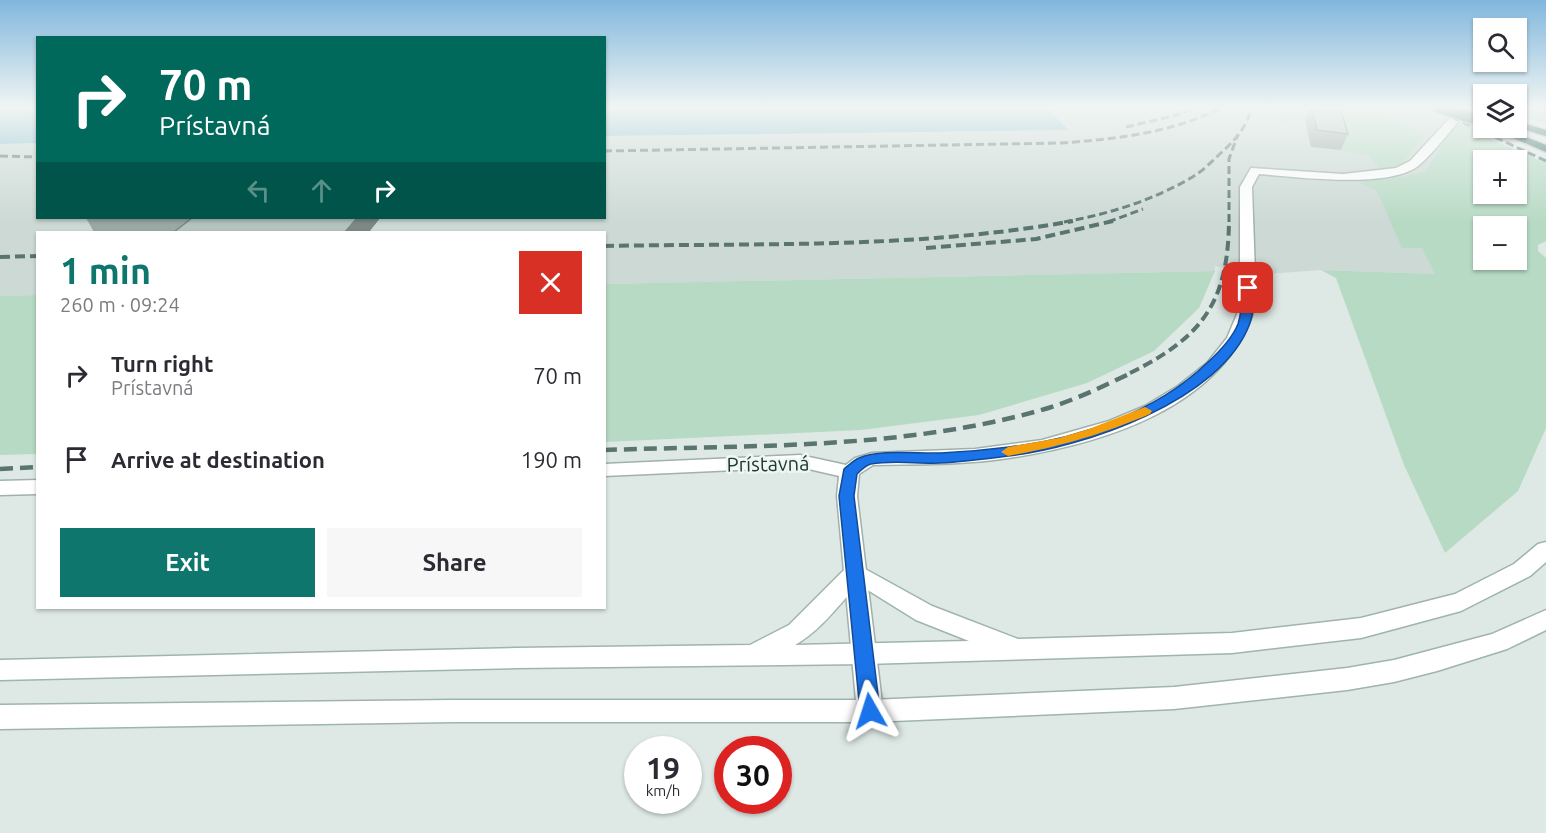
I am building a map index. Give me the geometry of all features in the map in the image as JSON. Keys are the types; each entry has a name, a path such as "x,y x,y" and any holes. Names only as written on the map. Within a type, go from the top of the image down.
{"main road":[{"path":"870,711 847,496 849,472 862,462 872,459 942,458 1011,452 1060,442 1122,422 1170,399 1212,366 1236,339 1244,324 1248,307 1246,187 1255,170 1342,177 1399,171 1414,164 1432,146"},
{"name":"Prístavná","path":"606,470 800,461 849,472"},
{"path":"0,488 36,487"},
{"path":"0,670 755,654 864,654 1232,643 1361,628 1461,602 1522,570 1546,550"},
{"path":"856,572 924,613 1015,648"},
{"path":"755,654 796,632 821,610 856,572"},
{"path":"0,717 454,711 870,711 1174,698 1347,679 1437,661 1498,642 1546,619"}],"shaded area":[{"path":"0,146 36,146 36,219 606,219 606,146 1472,146 1435,274 1321,270 1265,274 1215,266 1215,271 606,284 606,231 36,231 36,295 0,296"}],"green space":[{"path":"1340,146 1416,146 1402,164 1381,170 1369,155 1341,151"},
{"path":"1441,146 1506,146 1516,150 1473,150 1473,204 1527,204 1527,155 1546,163 1546,241 1538,245 1538,251 1546,258 1546,428 1518,491 1445,553 1404,465 1336,278 1321,270 1435,274 1422,248 1402,248 1377,191 1358,182 1401,177 1426,171"},
{"path":"1215,271 1199,308 1154,351 1087,383 979,415 861,430 606,442 606,284"},
{"path":"36,295 36,454 0,455 0,296"}],"building":[{"path":"191,219 356,219 346,231 175,231"}],"railway":[{"path":"606,151 897,146"},
{"path":"1064,222 1131,205 1179,185 1201,171 1228,146"},
{"path":"1229,221 1229,159 1234,146"},
{"path":"1514,146 1546,161"},
{"path":"0,156 36,157"},
{"path":"1108,222 1143,209"},
{"path":"606,246 898,240 1015,230 1073,221"},
{"path":"926,248 1036,239 1113,221"},
{"path":"1130,373 1176,345 1206,314 1223,274 1229,221"},
{"path":"0,257 36,256"},
{"path":"606,450 771,446 882,439 937,432 1045,409 1133,372"},
{"path":"0,469 36,467"}],"slow traffic":[{"path":"1008,452 1060,442 1094,432 1145,411"}],"route":[{"path":"870,711 846,485 849,472 862,462 872,459 942,458 1011,452 1060,442 1094,432 1147,411 1196,381 1236,339 1244,324 1248,307 1248,288"}]}
